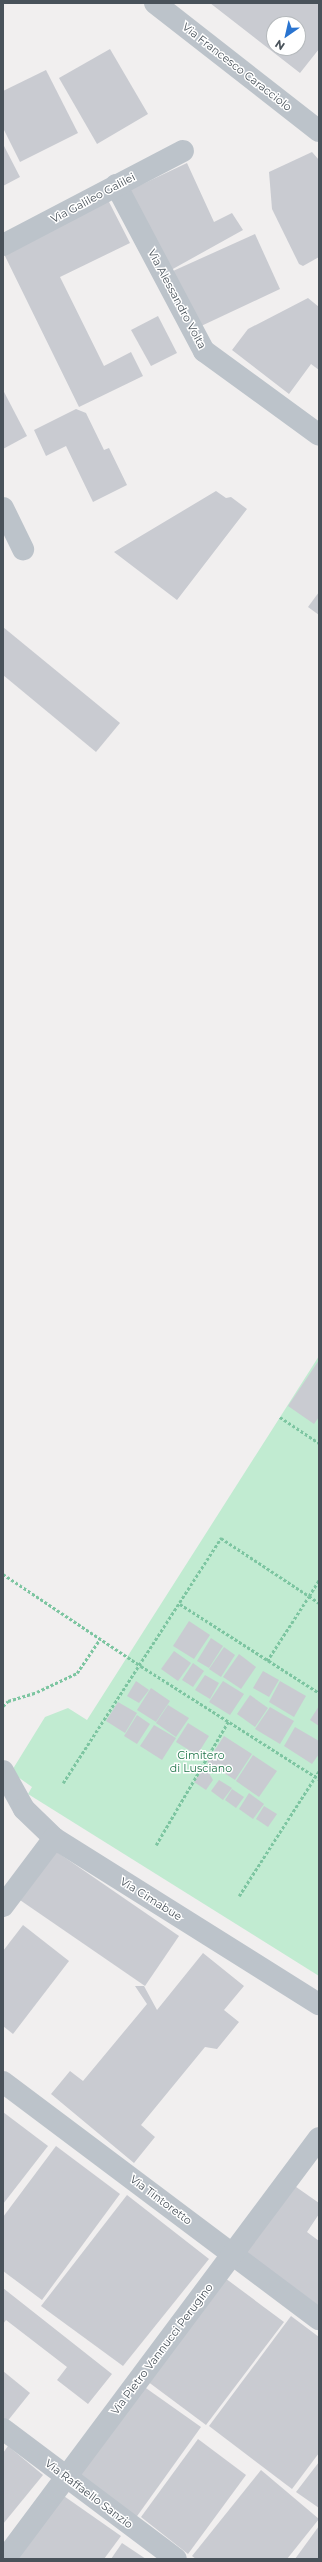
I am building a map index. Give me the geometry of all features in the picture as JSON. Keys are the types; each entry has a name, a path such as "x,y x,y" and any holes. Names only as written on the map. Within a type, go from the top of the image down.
{"street":[{"name":"Via Francesco Caracciolo","path":"155,3 319,131"},
{"name":"Via Galileo Galilei","path":"3,245 182,151"},
{"name":"Via Alessandro Volta","path":"116,185 204,351 319,435"},
{"path":"3,508 23,549"},
{"name":"Via Cimabue","path":"3,1772 24,1809 54,1838 319,2004"},
{"path":"3,1906 54,1838"},
{"name":"Via Tintoretto","path":"3,2082 319,2319"},
{"name":"Via Pietro Vannucci Perugino","path":"5,2559 319,2138"},
{"name":"Via Raffaello Sanzio","path":"3,2429 176,2559"}],"path":[{"path":"280,1417 319,1443"},
{"path":"63,1783 180,1604 221,1538 319,1603"},
{"path":"3,1574 140,1666 319,1779"},
{"path":"267,1661 319,1580"},
{"path":"180,1604 319,1693"},
{"path":"3,1706 8,1701 37,1692 77,1673 100,1639"},
{"path":"156,1845 228,1722"},
{"path":"239,1896 319,1771"}],"green space":[{"name":"Cimitero di Lusciano","path":"319,1356 319,1976 28,1794 32,1787 11,1772 45,1717 68,1708 87,1720"}],"building":[{"path":"210,3 319,3 319,49 300,73 278,56 306,56 306,16 266,16 266,47"},
{"path":"110,49 148,114 97,144 59,78"},
{"path":"46,70 78,133 20,162 3,128 3,91"},
{"path":"3,144 20,177 3,186"},
{"path":"312,152 319,160 319,257 303,266 299,264 272,209 269,172"},
{"path":"187,163 214,222 232,213 243,230 171,270 128,191"},
{"path":"108,200 130,243 60,277 104,366 131,352 143,376 79,407 3,252"},
{"path":"255,234 280,289 199,327 173,271"},
{"path":"308,298 319,307 319,370 311,364 289,394 232,350 248,329"},
{"path":"158,316 177,353 151,366 131,330"},
{"path":"3,390 27,436 3,449"},
{"path":"76,409 86,413 104,450 109,448 127,485 93,502 66,446 46,456 34,430"},
{"path":"216,491 226,498 231,497 247,509 177,600 114,552"},
{"path":"319,592 319,615 308,607"},
{"path":"3,627 120,723 96,752 3,675"},
{"path":"319,1360 319,1417 314,1424 288,1406"},
{"path":"189,1621 210,1635 194,1659 173,1646"},
{"path":"211,1638 223,1646 209,1668 197,1661"},
{"path":"224,1647 235,1655 221,1677 209,1669"},
{"path":"174,1651 191,1663 178,1681 161,1669"},
{"path":"239,1654 256,1667 241,1689 223,1677"},
{"path":"193,1663 204,1671 193,1687 182,1680"},
{"path":"263,1671 279,1680 269,1697 253,1688"},
{"path":"205,1675 219,1683 210,1699 195,1690"},
{"path":"136,1681 149,1690 139,1703 127,1696"},
{"path":"223,1681 244,1694 230,1715 209,1702"},
{"path":"280,1681 306,1696 294,1717 269,1702"},
{"path":"151,1688 170,1701 156,1722 137,1710"},
{"path":"250,1695 268,1708 255,1727 237,1714"},
{"path":"118,1702 137,1713 125,1733 106,1721"},
{"path":"168,1705 189,1718 176,1737 156,1723"},
{"path":"319,1706 319,1726 310,1720"},
{"path":"270,1707 294,1721 280,1744 255,1729"},
{"path":"137,1715 150,1724 137,1744 124,1736"},
{"path":"188,1723 209,1736 197,1755 176,1742"},
{"path":"154,1725 176,1738 162,1760 140,1746"},
{"path":"295,1727 319,1741 319,1754 312,1764 284,1746"},
{"path":"224,1736 252,1754 235,1780 207,1762"},
{"path":"253,1755 277,1771 259,1797 236,1781"},
{"path":"205,1766 213,1780 206,1790 194,1782"},
{"path":"219,1780 232,1788 223,1800 211,1791"},
{"path":"232,1789 244,1797 236,1808 225,1800"},
{"path":"249,1793 264,1804 253,1819 239,1809"},
{"path":"264,1806 277,1814 268,1827 256,1819"},
{"path":"51,1848 179,1936 145,1986 17,1898"},
{"path":"23,1925 69,1961 13,2034 3,2026 3,1951"},
{"path":"203,1953 244,1986 224,2010 239,2022 217,2049 205,2047 141,2125 155,2137 134,2163 51,2094 70,2071 83,2081 147,2004 135,1986 144,1986 157,2010"},
{"path":"3,2112 48,2146 3,2204"},
{"path":"56,2146 120,2194 42,2300 3,2271 3,2217"},
{"path":"289,2182 319,2203 319,2214 307,2232 319,2241 319,2309 239,2253"},
{"path":"127,2195 209,2259 123,2366 41,2306"},
{"path":"225,2278 284,2322 206,2425 147,2381"},
{"path":"3,2288 112,2374 88,2404 57,2380 67,2367 6,2320 3,2324"},
{"path":"291,2316 319,2337 319,2453 292,2489 209,2426"},
{"path":"3,2371 30,2393 6,2423 3,2421"},
{"path":"143,2386 201,2427 135,2519 79,2474"},
{"path":"198,2439 246,2475 188,2554 141,2517"},
{"path":"8,2446 43,2475 3,2524 3,2453"},
{"path":"319,2462 319,2508 296,2492"},
{"path":"261,2470 319,2519 287,2559 196,2559 192,2556"},
{"path":"61,2494 121,2536 104,2559 14,2559"},
{"path":"319,2526 319,2559 295,2559"},
{"path":"122,2543 146,2559 111,2559"}]}
